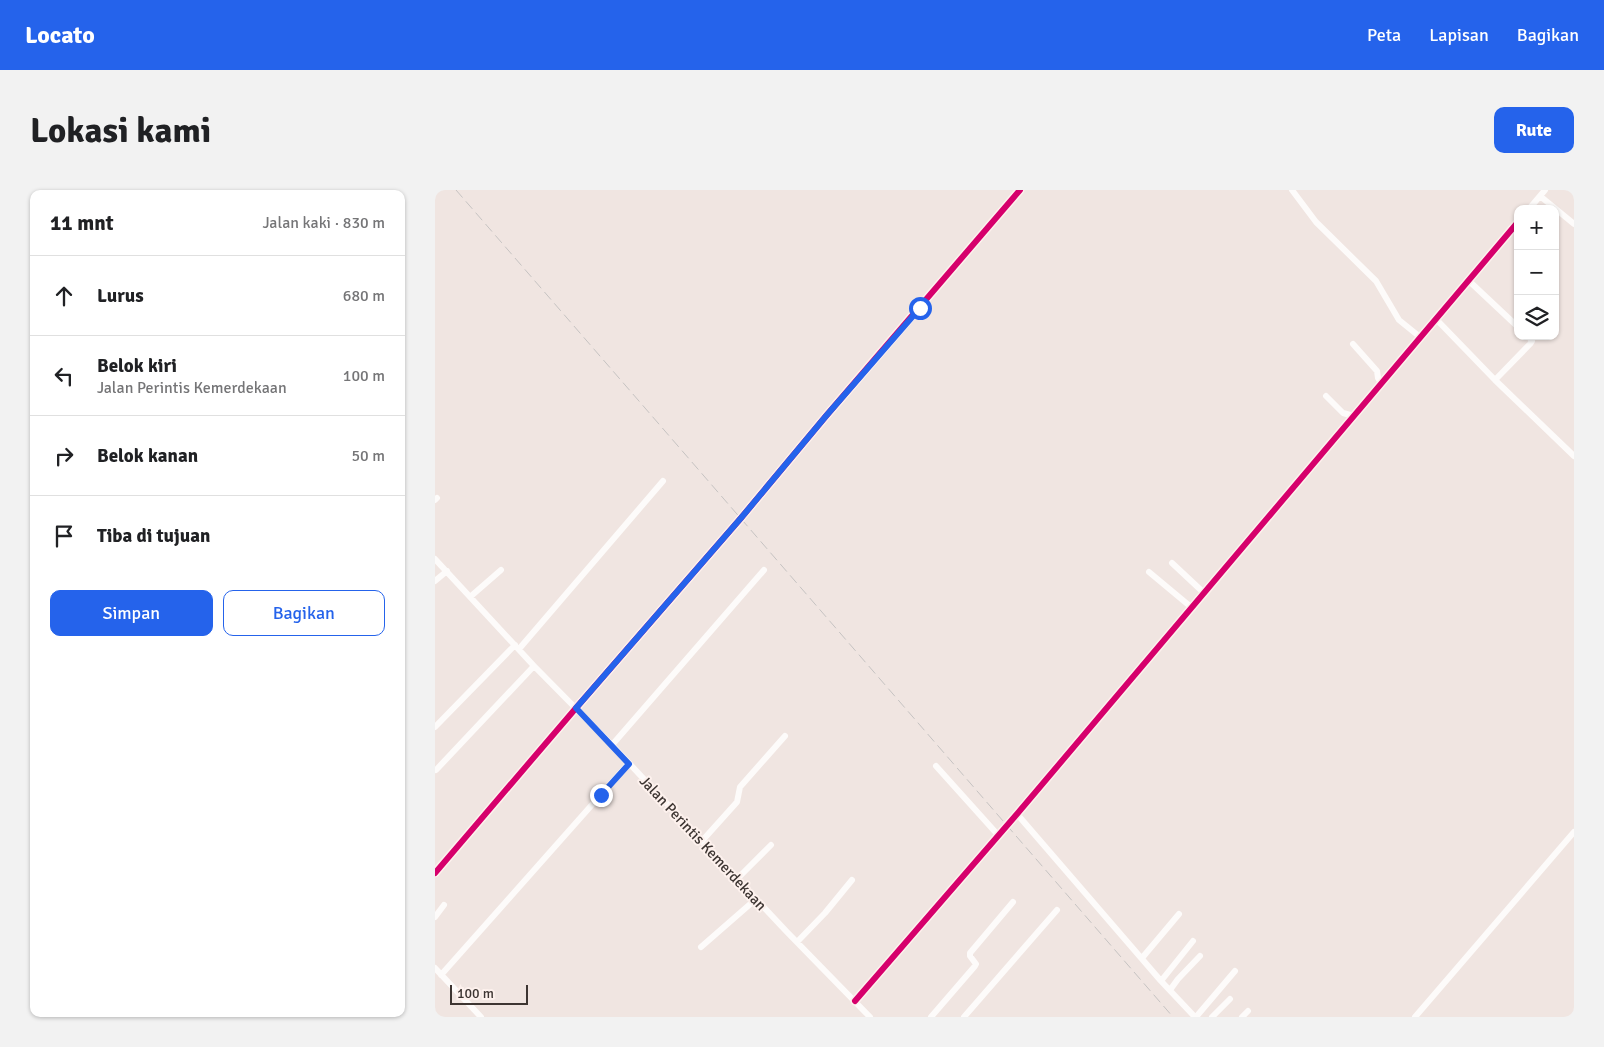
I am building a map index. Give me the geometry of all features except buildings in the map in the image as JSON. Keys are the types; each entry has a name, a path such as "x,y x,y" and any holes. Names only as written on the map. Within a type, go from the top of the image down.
{"street":[{"path":"435,873 1020,190"},
{"path":"1292,190 1316,222 1376,281 1399,320 1420,337"},
{"path":"1532,205 1545,190"},
{"path":"1540,196 1574,224"},
{"path":"855,1001 1017,814 1514,227"},
{"path":"1468,280 1514,323"},
{"path":"1436,319 1495,380 1574,456"},
{"path":"1495,380 1530,344 1531,340"},
{"path":"1353,344 1377,371 1381,383"},
{"path":"1326,396 1343,413 1354,416"},
{"path":"435,726 517,647 663,481"},
{"name":"Jalan Perintis Kemerdekaan","path":"435,559 534,666 612,745 756,899 870,1017"},
{"path":"1173,563 1203,592"},
{"path":"470,597 501,570"},
{"path":"612,745 764,570"},
{"path":"435,581 447,571"},
{"path":"1149,572 1191,607"},
{"path":"436,770 534,666"},
{"path":"702,841 737,802 741,787 785,736"},
{"path":"441,975 629,764"},
{"path":"936,766 998,835"},
{"path":"1017,814 1161,981 1195,1017 1235,971"},
{"path":"1415,1017 1574,832"},
{"path":"738,878 771,845"},
{"path":"797,942 825,913 852,880"},
{"path":"701,947 756,899"},
{"path":"931,1017 975,967 975,963 970,956 971,953 1013,902"},
{"path":"435,917 444,905"},
{"path":"964,1017 1057,910"},
{"path":"1142,958 1179,914"},
{"path":"1161,981 1193,941"},
{"path":"1170,990 1200,956"},
{"path":"435,968 481,1017"},
{"path":"1212,1017 1230,999"},
{"path":"1242,1017 1248,1011"}],"railway":[{"path":"456,190 1173,1017"}],"cycle path":[{"path":"435,873 1020,190"},
{"path":"855,1001 1017,814 1514,227"}],"route":[{"path":"601,795 629,764 576,708 920,308"}]}
